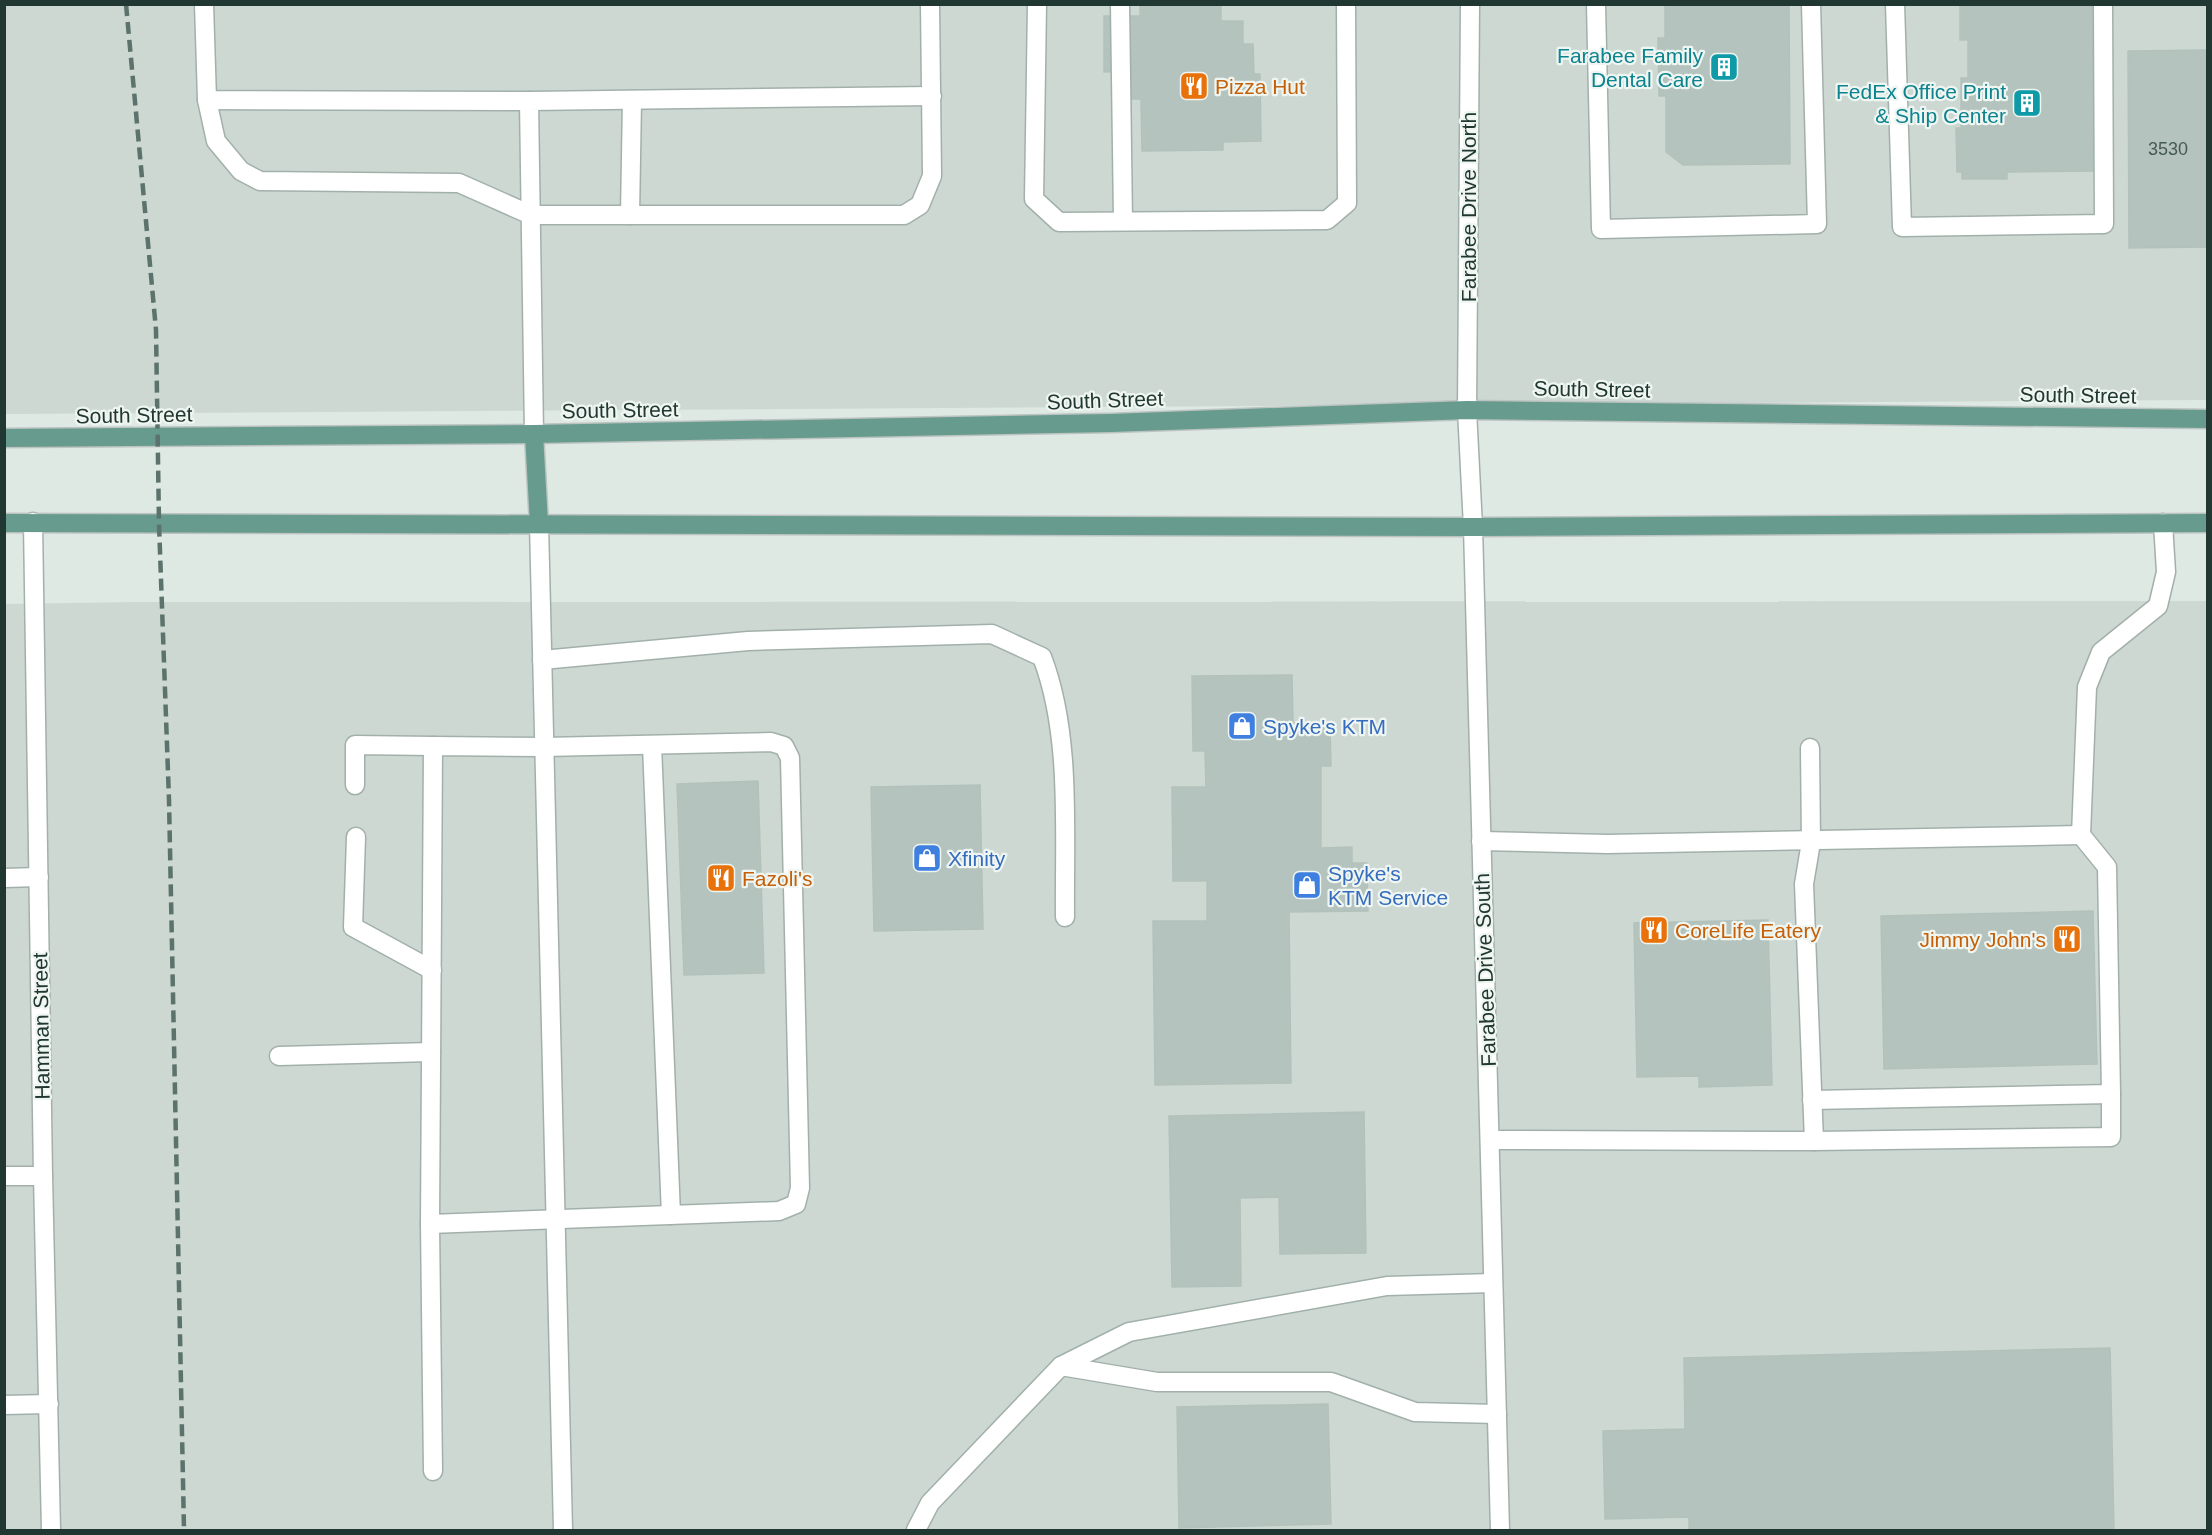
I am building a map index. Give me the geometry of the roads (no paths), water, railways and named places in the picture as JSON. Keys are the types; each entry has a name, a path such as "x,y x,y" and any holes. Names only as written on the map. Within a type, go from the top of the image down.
{"main road":[{"name":"South Street","path":"4,438 534,434 1099,424 1467,410 2208,419"},
{"path":"534,434 539,524"},
{"path":"4,522 1473,527 2208,523"}],"street":[{"path":"204,4 207,100 216,141 241,171 260,181 459,183 531,215 904,215 920,205 932,176 930,4"},
{"path":"1037,4 1034,200 1059,222 1327,220 1347,203 1346,4"},
{"path":"1120,4 1123,221"},
{"name":"Farabee Drive North","path":"1467,410 1470,4"},
{"path":"1596,4 1601,229 1817,225 1811,4"},
{"path":"1895,4 1902,226 2104,224 2103,4"},
{"path":"207,100 529,101 932,96"},
{"path":"630,215 632,100"},
{"path":"529,101 534,434"},
{"name":"Farabee Drive South","path":"1467,410 1473,527 1500,1530"},
{"name":"Hamman Street","path":"33,522 51,1530"},
{"path":"1490,1140 1814,1141 2111,1137 2107,867 2081,836 2087,687 2101,652 2158,606 2166,572 2163,523"},
{"path":"539,524 563,1530"},
{"path":"542,660 748,641 992,634 1042,657 1052,683 1063,750 1065,917"},
{"path":"355,785 355,745 544,747 771,741 784,746 790,758 800,1188 796,1204 778,1211 430,1224"},
{"path":"652,745 671,1215"},
{"path":"433,746 430,1224 433,1471"},
{"path":"1810,748 1811,842 1804,884 1814,1141"},
{"path":"1481,841 1607,844 2081,836"},
{"path":"356,837 353,927 432,970"},
{"path":"4,878 39,876"},
{"path":"279,1056 431,1052"},
{"path":"1812,1100 2111,1094"},
{"path":"4,1176 43,1176"},
{"path":"916,1530 930,1503 1062,1366 1128,1332 1387,1286 1493,1283"},
{"path":"1062,1366 1157,1382 1331,1382 1415,1412 1497,1414"},
{"path":"4,1405 49,1404"}],"railway":[{"path":"126,4 156,330 159,524 169,800 184,1530"}],"place":[{"name":"Farabee Family Dental Care","path":"1724,67"},
{"name":"Pizza Hut","path":"1194,86"},
{"name":"FedEx Office Print & Ship Center","path":"2027,103"},
{"name":"Spyke's KTM","path":"1242,726"},
{"name":"Xfinity","path":"927,858"},
{"name":"Fazoli's","path":"721,878"},
{"name":"Spyke's KTM Service","path":"1307,885"},
{"name":"CoreLife Eatery","path":"1654,930"},
{"name":"Jimmy John's","path":"2067,939"}]}
